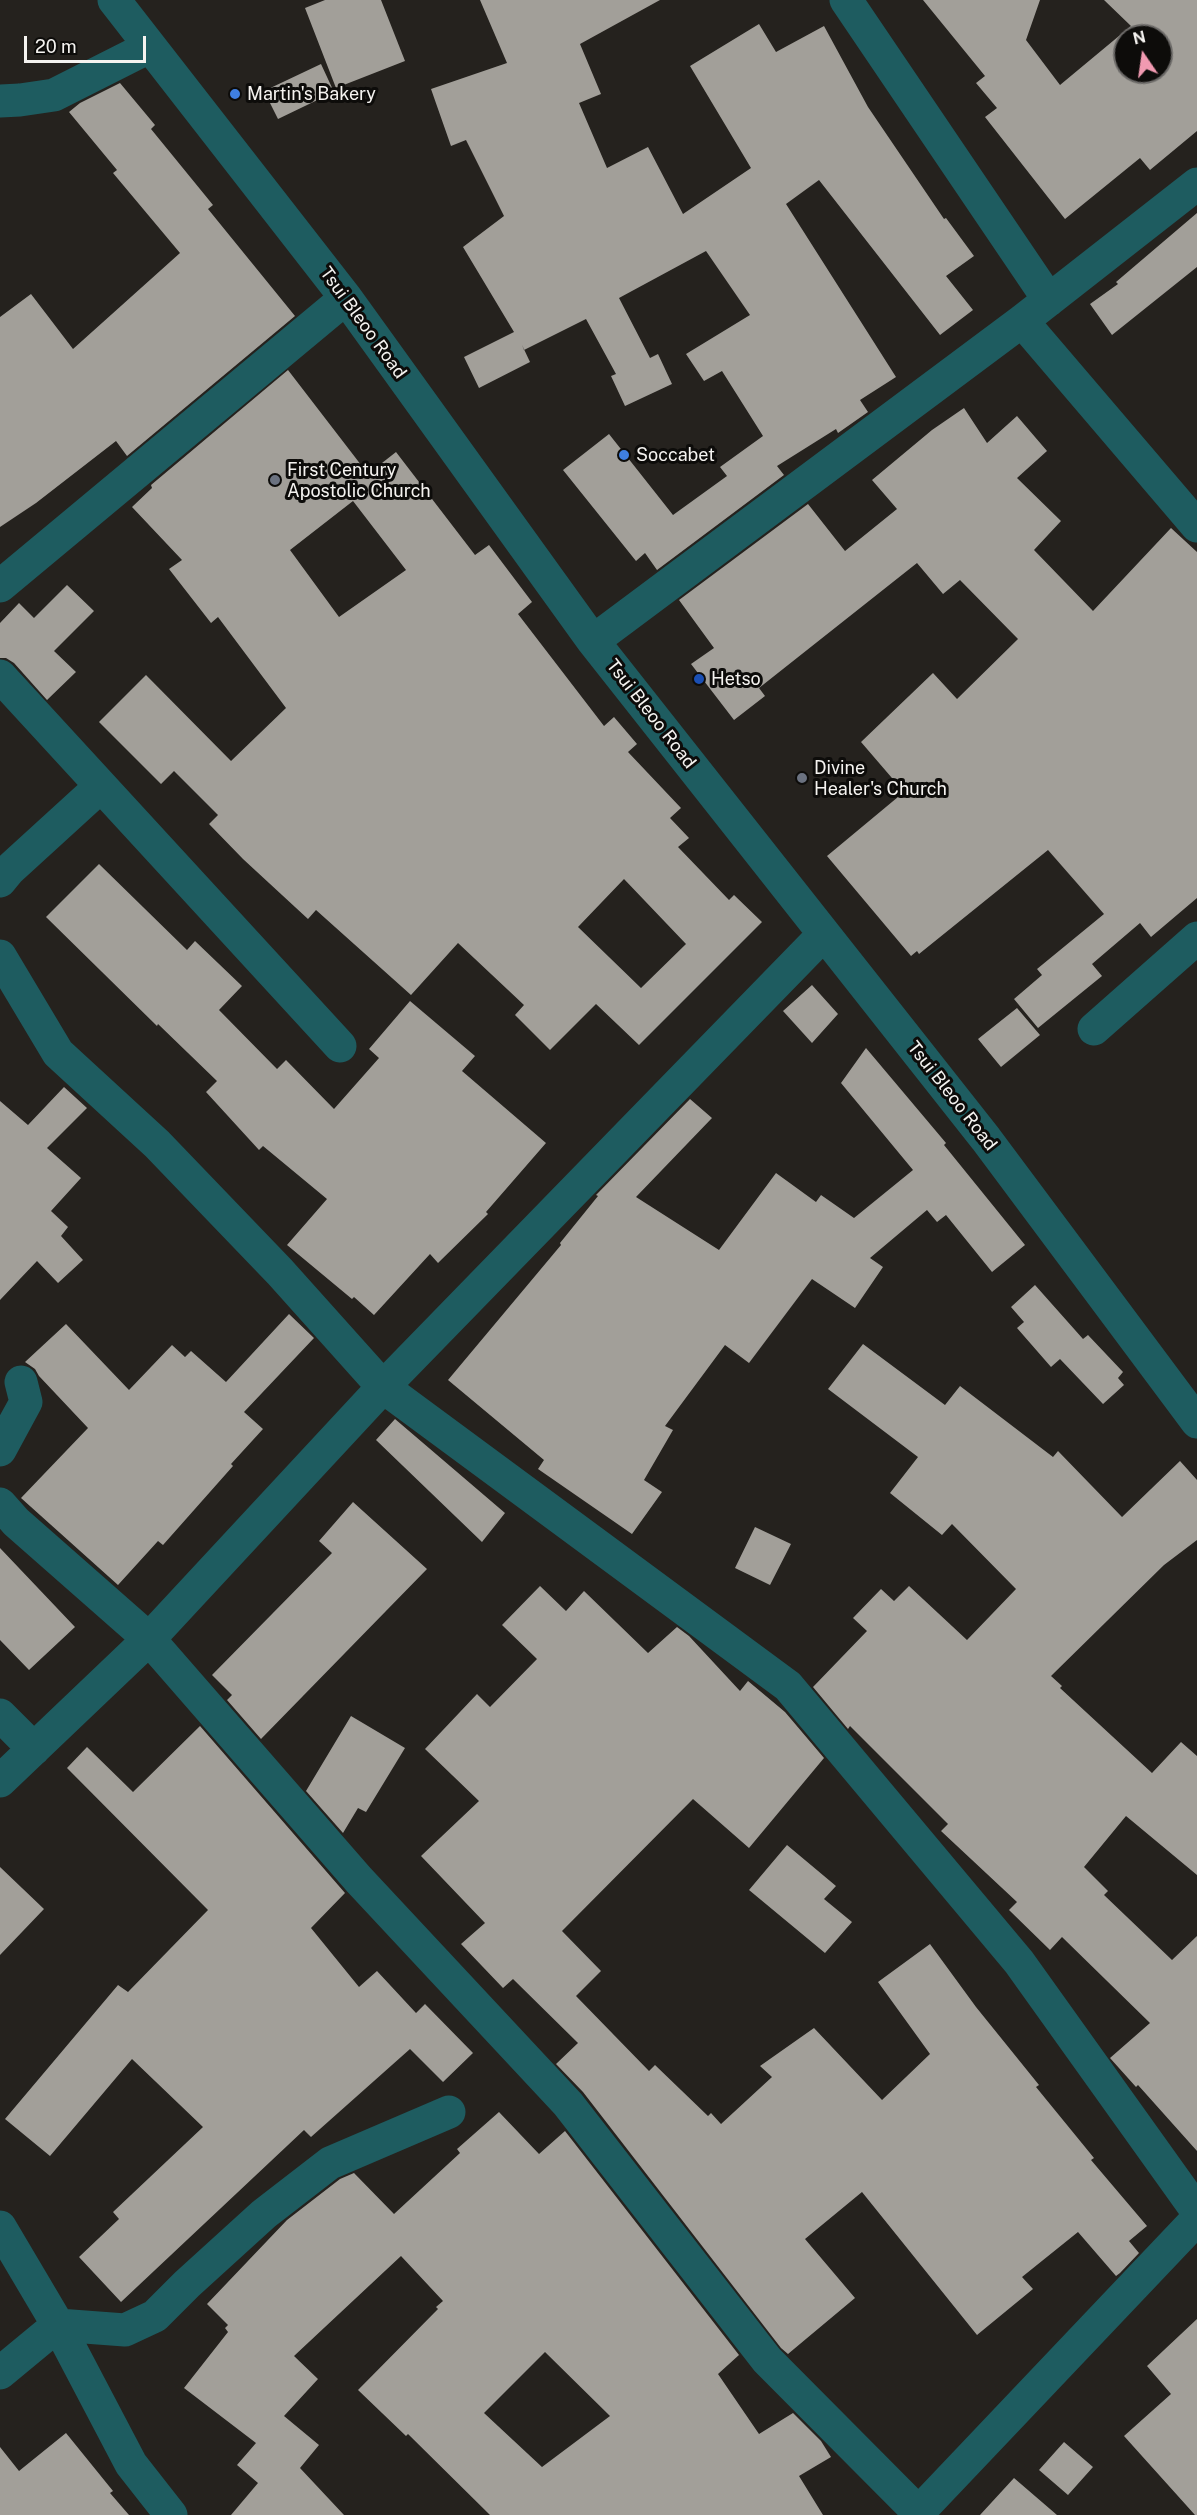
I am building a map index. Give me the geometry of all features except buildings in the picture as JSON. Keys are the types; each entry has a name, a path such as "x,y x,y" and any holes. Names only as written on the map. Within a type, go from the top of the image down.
{"street":[{"name":"Tsui Bleoo Road","path":"114,0 346,298 593,641 986,1139 1197,1422"},
{"path":"846,0 1049,300"},
{"path":"0,100 21,100 54,95 149,47"},
{"path":"593,641 1022,321 1197,184"},
{"path":"0,586 346,298"},
{"path":"1022,321 1197,526"},
{"path":"0,676 340,1046"},
{"path":"0,881 9,870 101,786"},
{"path":"0,1781 149,1639 383,1387 824,934"},
{"path":"1094,1029 1197,938"},
{"path":"0,956 58,1053 157,1144 280,1272 383,1387 788,1686 1019,1962 1197,2211"},
{"path":"0,1450 26,1402 21,1382"},
{"path":"0,1504 16,1522 149,1639 358,1880 568,2104 767,2360 917,2514 1197,2219"},
{"path":"0,1715 34,1749"},
{"path":"0,2373 58,2325 125,2330 155,2316 264,2214 330,2163 449,2112"},
{"path":"0,2227 58,2325 131,2464 171,2515"}],"place":[{"name":"Martin's Bakery","path":"235,94"},
{"name":"Soccabet","path":"624,455"},
{"name":"First Century Apostolic Church","path":"275,480"},
{"name":"Hetso","path":"699,679"},
{"name":"Divine Healer's Church","path":"802,778"}]}
